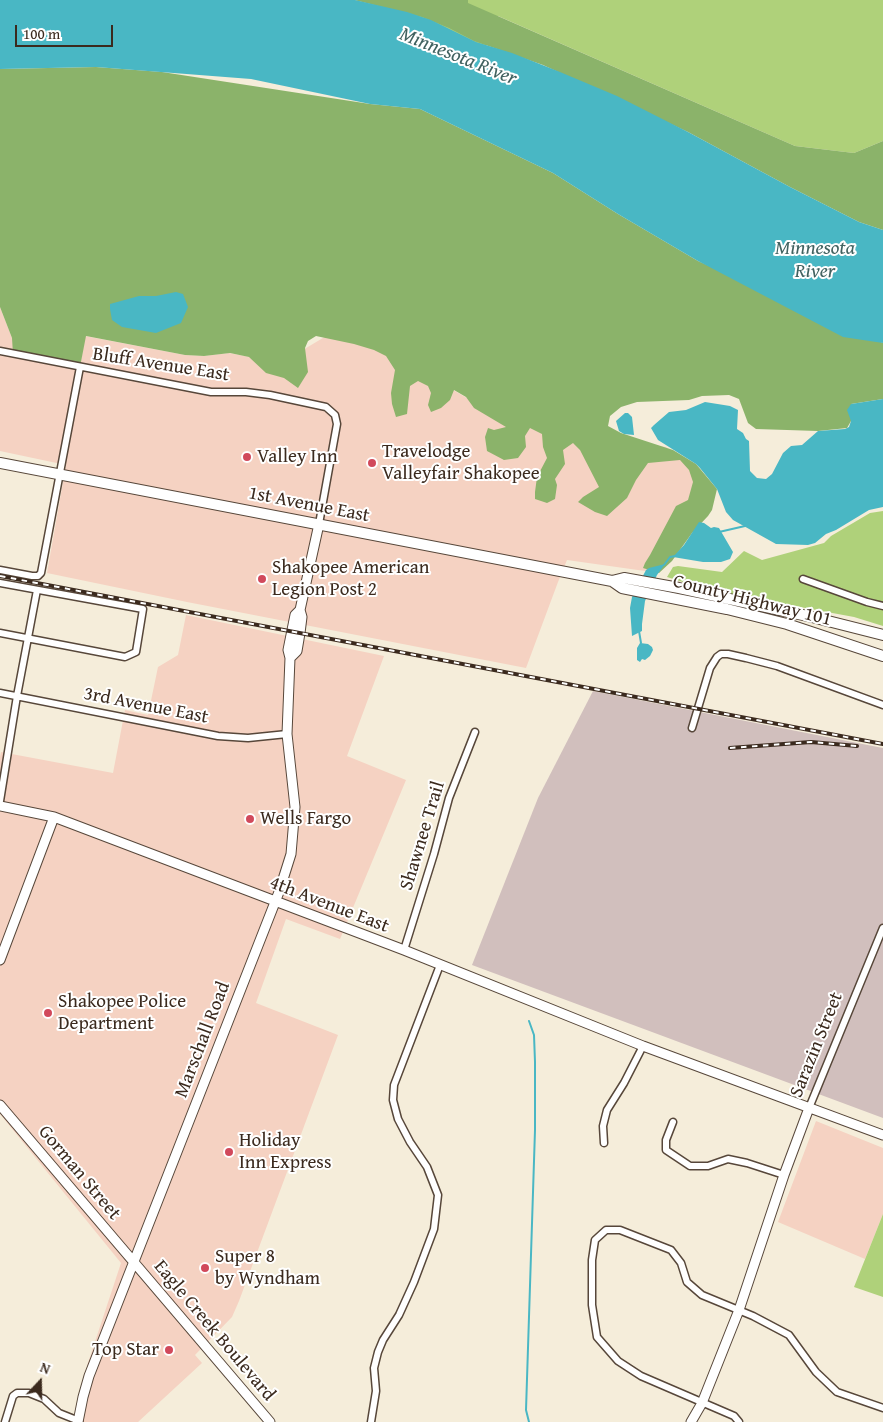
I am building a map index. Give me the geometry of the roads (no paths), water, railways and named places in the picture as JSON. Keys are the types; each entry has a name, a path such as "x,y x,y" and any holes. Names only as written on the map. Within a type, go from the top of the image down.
{"main road":[{"name":"1st Avenue East","path":"0,463 612,581"},
{"path":"612,581 624,578 676,593 812,617 883,635"},
{"name":"County Highway 101","path":"612,581 622,588 629,590 676,593 727,609 787,624 883,656"}],"street":[{"name":"Bluff Avenue East","path":"0,351 212,392 246,392 320,405 326,407 335,415 337,424"},
{"path":"0,570 38,576 42,569 80,367"},
{"name":"Marschall Road","path":"79,1421 89,1376 291,854 295,807 287,734 290,658 288,650 295,615 300,610 319,524 337,424"},
{"path":"803,579 883,606"},
{"path":"0,583 143,609 136,652 126,657 0,634"},
{"path":"0,801 37,590"},
{"path":"692,728 710,668 721,654 777,666 883,705"},
{"name":"3rd Avenue East","path":"0,693 218,736 248,738 287,734"},
{"name":"Shawnee Trail","path":"404,950 432,862 449,798 475,732"},
{"name":"4th Avenue East","path":"0,806 54,817 404,950 643,1046 883,1136"},
{"path":"0,960 54,817"},
{"name":"Sarazin Street","path":"691,1422 702,1403 739,1310 784,1175 809,1108 883,928"},
{"path":"371,1422 376,1391 374,1368 378,1352 414,1282 434,1229 438,1195 427,1167 410,1142 398,1119 393,1100 394,1085 440,965"},
{"path":"604,1143 603,1126 607,1110 624,1083 643,1046"},
{"name":"Gorman Street","path":"0,1104 133,1262"},
{"path":"672,1122 666,1140 666,1150 690,1166 708,1166 728,1159 784,1175"},
{"path":"739,1422 734,1416 641,1376 618,1361 597,1337 592,1305 592,1260 595,1240 606,1230 620,1230 671,1250 681,1263 687,1282 702,1295 753,1316 789,1335 816,1372 837,1392 883,1408"},
{"name":"Eagle Creek Boulevard","path":"133,1262 270,1422"},
{"path":"5,1422 13,1396 17,1393 29,1393 44,1398 58,1413 79,1421"}],"water":[{"name":"Minnesota River","path":"0,0 355,0 407,12 431,20 476,42 512,53 617,96 859,222 883,230 883,343 843,337 698,261 553,173 420,109 370,104 251,79 96,67 0,69"},
{"path":"176,292 183,294 188,307 181,323 156,333 122,327 112,320 110,304 139,296 156,296"},
{"path":"883,399 883,507 869,510 826,534 815,543 808,545 776,544 733,520 726,512 717,489 700,468 658,440 651,428 669,412 686,410 705,402 730,406 738,410 737,429 749,441 750,471 757,478 766,479 772,474 783,453 791,446 802,445 818,431 849,427 851,421 847,410 851,404"},
{"path":"625,413 632,417 634,435 624,434 619,431 616,421"},
{"path":"699,522 711,528 719,528 733,552 730,559 721,562 703,562 673,557 684,545"},
{"path":"665,564 657,575 645,601 642,631 632,636 630,608 632,597 646,570"},
{"path":"640,643 648,644 653,650 650,656 645,660 642,659 640,662 637,660 637,648"}],"waterway":[{"path":"719,532 745,526"},
{"path":"664,565 670,557 675,556"},
{"path":"639,631 641,643"},
{"path":"529,1021 534,1035 535,1062 535,1130 526,1410 529,1422"}],"railway":[{"path":"0,576 883,744"},
{"path":"730,748 811,742 857,746"}],"place":[{"name":"Valley Inn","path":"247,457"},
{"name":"Travelodge Valleyfair Shakopee","path":"372,463"},
{"name":"Shakopee American Legion Post 2","path":"262,579"},
{"name":"Wells Fargo","path":"250,819"},
{"name":"Shakopee Police Department","path":"48,1013"},
{"name":"Holiday Inn Express","path":"229,1152"},
{"name":"Super 8 by Wyndham","path":"205,1268"},
{"name":"Top Star","path":"169,1350"}]}
